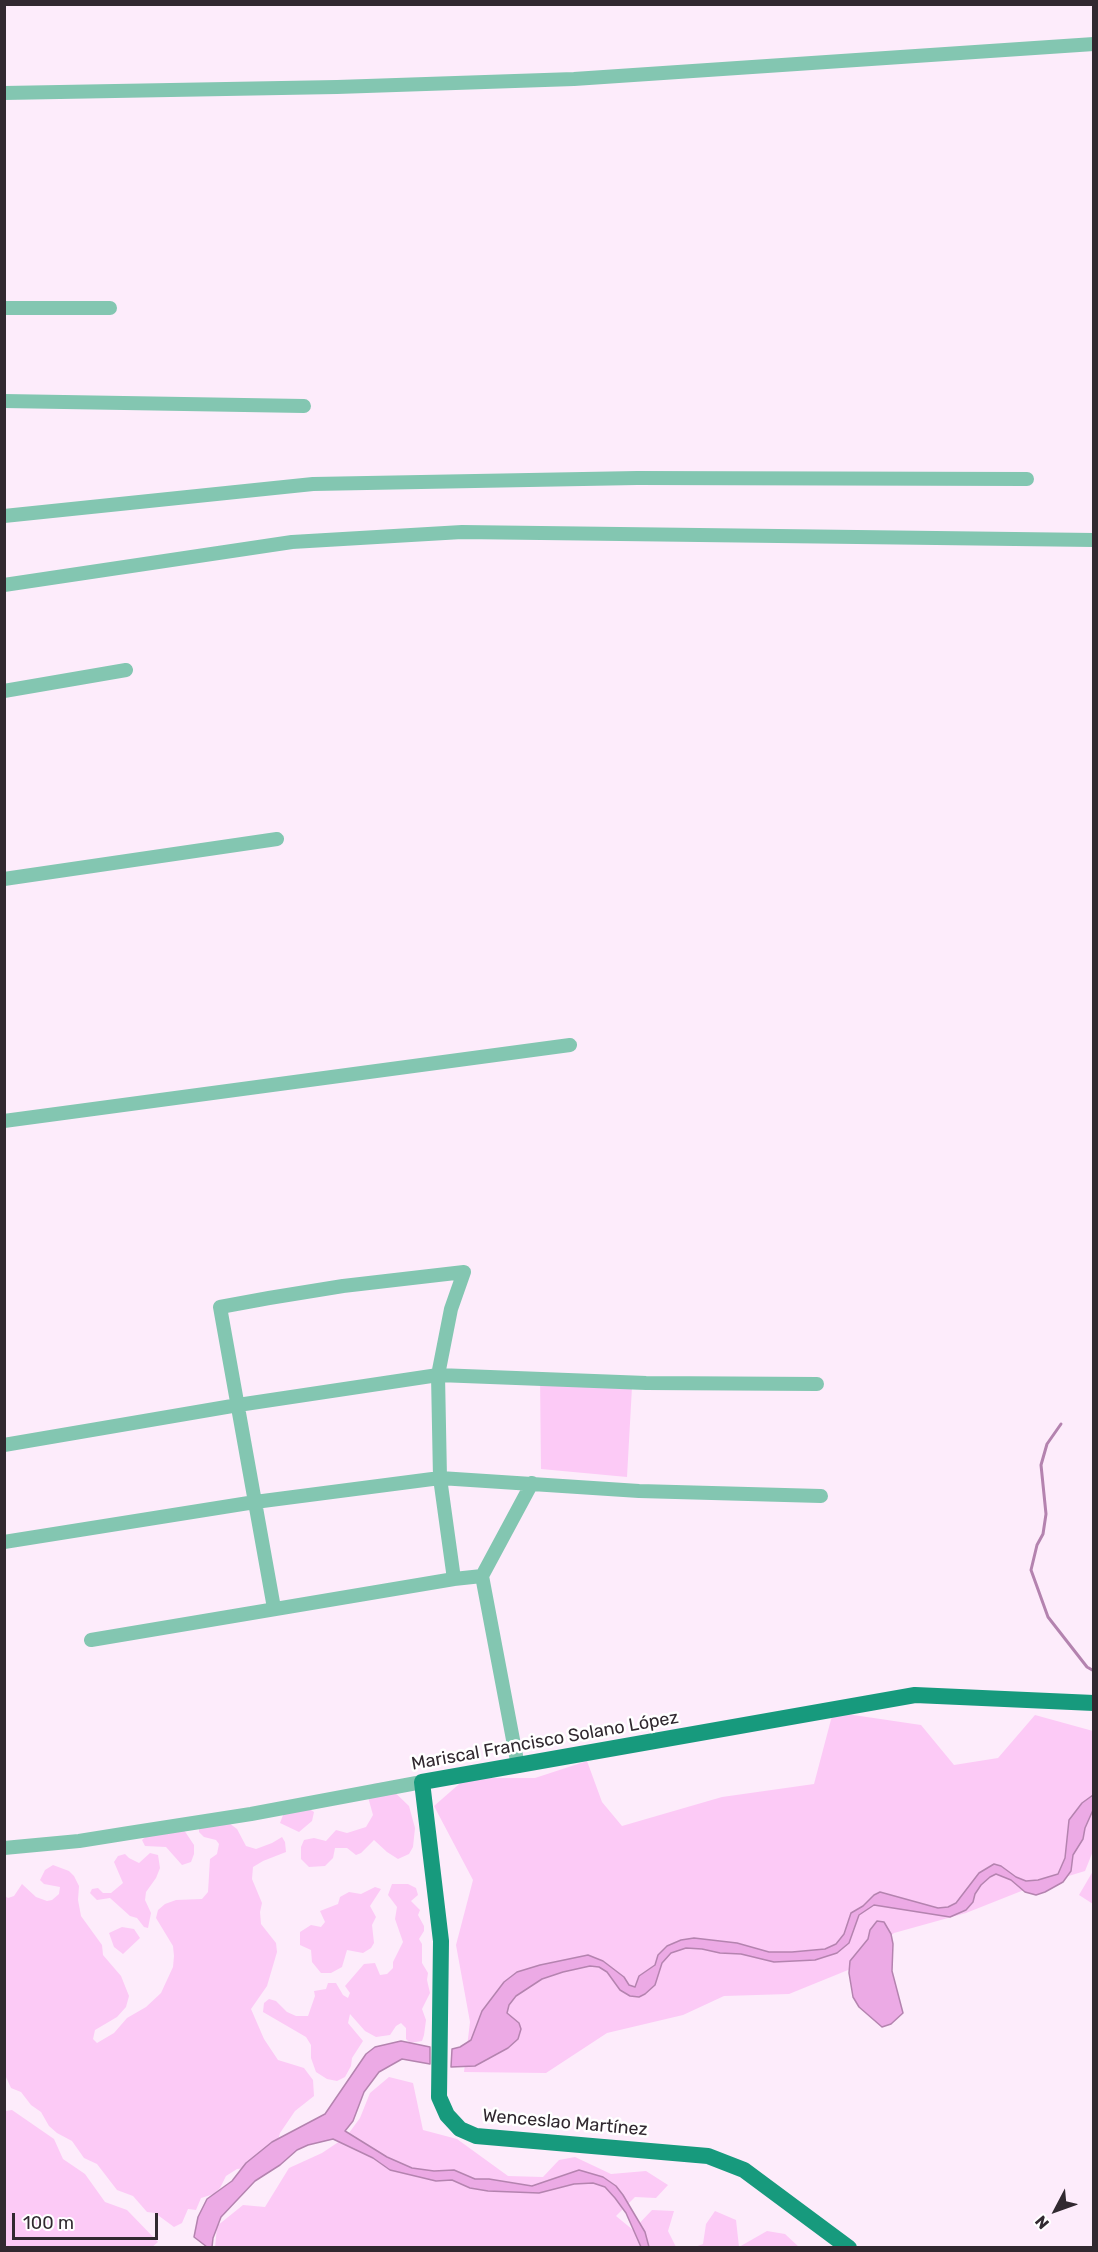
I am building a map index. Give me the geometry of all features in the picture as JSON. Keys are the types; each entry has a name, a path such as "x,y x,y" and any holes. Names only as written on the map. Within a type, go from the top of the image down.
{"main road":[{"name":"Mariscal Francisco Solano López","path":"422,1782 915,1695 1094,1703"},
{"name":"Wenceslao Martínez","path":"422,1782 441,1941 439,2097 447,2115 460,2129 476,2136 708,2156 744,2170 849,2247"}],"street":[{"path":"4,93 338,87 574,79 1094,45"},
{"path":"4,308 110,308"},
{"path":"4,400 304,406"},
{"path":"4,516 313,484 637,478 1027,479"},
{"path":"4,585 291,542 462,532 1094,540"},
{"path":"4,691 126,670"},
{"path":"4,879 277,839"},
{"path":"4,1121 570,1045"},
{"path":"274,1608 220,1307 342,1286 464,1272 451,1309 438,1375 440,1478 454,1579"},
{"path":"4,1445 238,1405 438,1375 646,1383 817,1384"},
{"path":"4,1542 255,1502 440,1478 639,1491 820,1496"},
{"path":"518,1766 482,1576 532,1483"},
{"path":"91,1640 274,1608 482,1576"},
{"name":"Mariscal Francisco Solano López","path":"4,1848 79,1841 252,1814 422,1782"}],"shaded area":[{"path":"540,1377 632,1387 627,1477 541,1469"},
{"path":"833,1712 921,1725 954,1765 998,1758 1035,1715 1093,1731 1093,1851 1085,1871 1029,1888 966,1913 894,1933 853,1968 789,1994 724,1996 683,2015 607,2033 546,2073 464,2072 470,2022 456,1945 473,1880 434,1806 466,1778 535,1778 587,1761 602,1802 622,1826 722,1797 814,1784"},
{"path":"384,1782 409,1806 415,1828 413,1847 409,1854 398,1859 374,1840 356,1855 347,1848 335,1848 333,1858 325,1866 309,1867 301,1859 301,1847 304,1840 314,1838 326,1841 336,1830 347,1833 366,1827 373,1815 368,1797 372,1784"},
{"path":"1093,1795 1093,1810 1083,1839 1073,1855 1071,1871 1063,1882 1045,1892 1036,1895 1025,1892 1011,1880 996,1874 981,1885 973,1902 966,1910 950,1917 874,1905 859,1915 849,1943 837,1953 815,1960 774,1962 741,1954 686,1948 671,1953 662,1963 655,1985 639,1997 630,1996 620,1990 607,1972 599,1967 590,1966 563,1972 542,1979 516,1996 509,2005 507,2013 519,2023 521,2029 518,2039 508,2048 475,2066 451,2067 452,2049 471,2040 482,2011 504,1982 517,1972 588,1955 603,1961 624,1977 629,1985 635,1987 639,1976 655,1965 658,1955 667,1946 681,1940 694,1938 737,1943 769,1952 825,1949 836,1944 844,1934 851,1913 880,1892 938,1908 948,1907 956,1903 979,1873 994,1864 1026,1881 1058,1874 1065,1858 1069,1820 1082,1803"},
{"path":"297,1801 314,1812 312,1821 299,1832 280,1823 285,1810"},
{"path":"229,1823 237,1829 246,1846 256,1849 282,1837 285,1842 286,1852 253,1867 252,1879 262,1903 261,1924 276,1943 277,1952 267,1986 251,2009 264,2039 278,2060 304,2068 313,2080 314,2096 295,2111 280,2133 277,2144 248,2168 237,2169 226,2176 214,2194 201,2198 196,2210 188,2209 182,2223 174,2227 155,2213 147,2212 133,2196 117,2190 97,2164 84,2158 72,2141 49,2126 41,2112 31,2105 21,2092 11,2088 5,2075 5,1896 8,1898 14,1896 22,1884 36,1897 47,1901 52,1900 59,1894 60,1887 44,1884 40,1880 45,1870 53,1865 69,1871 74,1876 79,1886 78,1900 81,1916 102,1945 103,1955 121,1976 129,1996 126,2007 117,2017 95,2030 93,2039 97,2043 114,2033 127,2018 146,2007 161,1993 173,1967 174,1956 173,1946 156,1918 158,1910 165,1904 176,1900 202,1899 208,1892 210,1859 217,1854 219,1844 216,1840 204,1837 199,1832 199,1826"},
{"path":"184,1830 194,1845 194,1854 191,1862 182,1865 166,1847 145,1846 142,1840 152,1831"},
{"path":"150,1853 158,1855 160,1868 146,1892 145,1900 151,1913 148,1928 110,1898 97,1900 90,1893 92,1889 98,1888 103,1893 111,1893 123,1883 114,1862 118,1856 125,1854 139,1863"},
{"path":"1093,1871 1093,1904 1079,1895"},
{"path":"392,1884 408,1884 416,1888 418,1895 411,1901 420,1910 418,1915 424,1926 419,1939 422,1944 422,1963 428,1973 430,1993 422,2009 426,2020 422,2041 410,2043 406,2039 406,2028 401,2023 390,2035 376,2037 365,2031 350,2014 348,2023 363,2041 352,2058 351,2066 345,2077 337,2081 327,2079 316,2072 311,2058 311,2045 306,2037 263,2012 264,2003 269,1999 276,2001 287,2012 296,2016 308,2016 315,1996 314,1991 326,1989 328,1983 336,1983 343,1995 348,1998 350,1993 345,1986 364,1964 375,1963 380,1975 387,1974 393,1968 393,1962 403,1942 395,1919 397,1907 388,1895"},
{"path":"375,1887 381,1889 370,1906 376,1917 372,1925 374,1943 371,1948 363,1953 347,1950 342,1967 331,1973 321,1973 312,1962 311,1950 300,1945 300,1932 311,1925 321,1927 325,1922 320,1911 338,1904 340,1897 349,1892 361,1894"},
{"path":"877,1921 884,1922 891,1934 892,1971 903,2013 891,2024 882,2027 859,2007 853,1997 849,1973 850,1961 868,1939 870,1930"},
{"path":"122,1927 134,1929 140,1938 123,1954 114,1947 109,1933"},
{"path":"401,2041 430,2047 430,2064 402,2059 379,2072 364,2092 353,2121 345,2131 387,2157 412,2168 434,2171 454,2170 475,2179 532,2186 579,2170 603,2177 616,2186 623,2195 645,2232 649,2247 641,2247 626,2213 605,2187 593,2183 574,2184 539,2193 470,2188 452,2180 436,2181 390,2170 373,2158 333,2139 297,2150 280,2165 255,2181 221,2217 212,2247 207,2247 194,2237 198,2217 207,2199 232,2181 246,2163 272,2142 325,2114 366,2054 375,2047"},
{"path":"389,2077 413,2083 423,2130 457,2139 508,2176 543,2177 559,2160 575,2157 611,2174 646,2171 668,2185 656,2198 635,2197 616,2216 633,2230 652,2210 674,2211 668,2231 676,2247 215,2248 217,2226 243,2205 265,2207 289,2168 322,2153 346,2137 360,2118 370,2093"},
{"path":"12,2110 54,2139 63,2159 85,2174 105,2202 127,2210 158,2242 151,2248 5,2247 5,2111"},
{"path":"715,2211 736,2220 739,2247 767,2231 785,2234 799,2247 692,2248 703,2244 706,2224"}],"waterway":[{"path":"1061,1424 1047,1444 1041,1465 1046,1514 1043,1534 1037,1545 1031,1570 1048,1617 1087,1667 1094,1671"}]}
